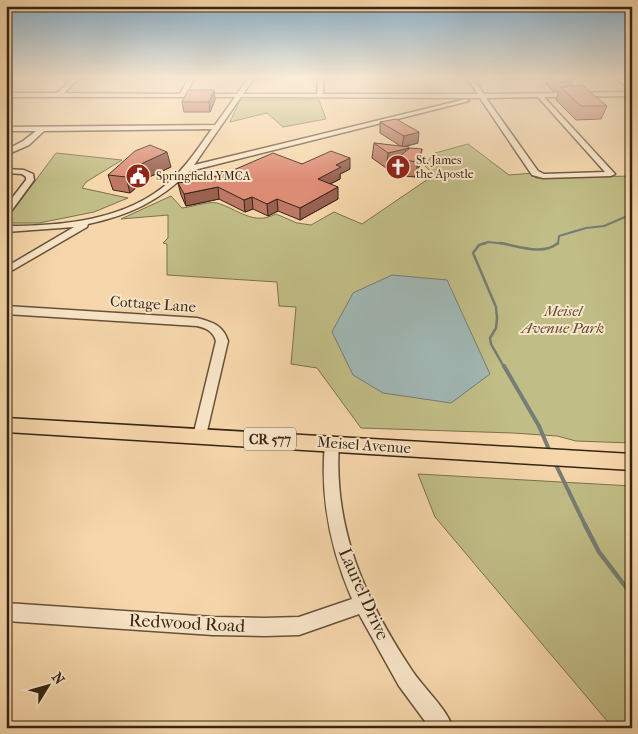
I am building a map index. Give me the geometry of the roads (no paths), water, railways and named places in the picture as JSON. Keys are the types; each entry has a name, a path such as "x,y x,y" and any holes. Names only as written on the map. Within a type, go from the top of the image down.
{"main road":[{"name":"Meisel Avenue","path":"6,425 632,462"}],"street":[{"path":"6,228 58,228 90,221 121,212 159,194 178,180 228,111"},
{"path":"187,169 426,111"},
{"path":"493,111 535,173 543,176 611,174 554,111"},
{"path":"6,129 216,127"},
{"path":"6,153 26,143 41,130"},
{"path":"6,171 24,172 30,176 28,183 6,212"},
{"path":"6,270 90,221"},
{"name":"Cottage Lane","path":"6,310 196,322 216,328 222,341 200,436"},
{"name":"Laurel Drive","path":"332,443 330,481 334,514 340,541 364,603 406,679 443,728"},
{"name":"Redwood Road","path":"6,612 265,628 299,626 364,603"}],"water":[{"path":"392,275 447,280 490,374 451,403 383,393 353,375 332,332 353,293"}],"waterway":[{"path":"558,244 559,236 586,228 604,226 632,214"},
{"path":"482,244 488,242 502,243"},
{"path":"486,243 479,245 473,253 496,307 496,328 490,338 491,344 504,367"},
{"path":"502,243 507,244"},
{"path":"502,243 538,250 552,247 558,243"},
{"path":"504,366 539,426 550,452"},
{"path":"555,463 585,526"},
{"path":"585,526 599,552 632,595"}],"place":[{"name":"St. James the Apostle","path":"398,167"},
{"name":"Springfield YMCA","path":"138,176"}],"park label":[{"name":"Meisel Avenue Park","path":"563,320"}]}
